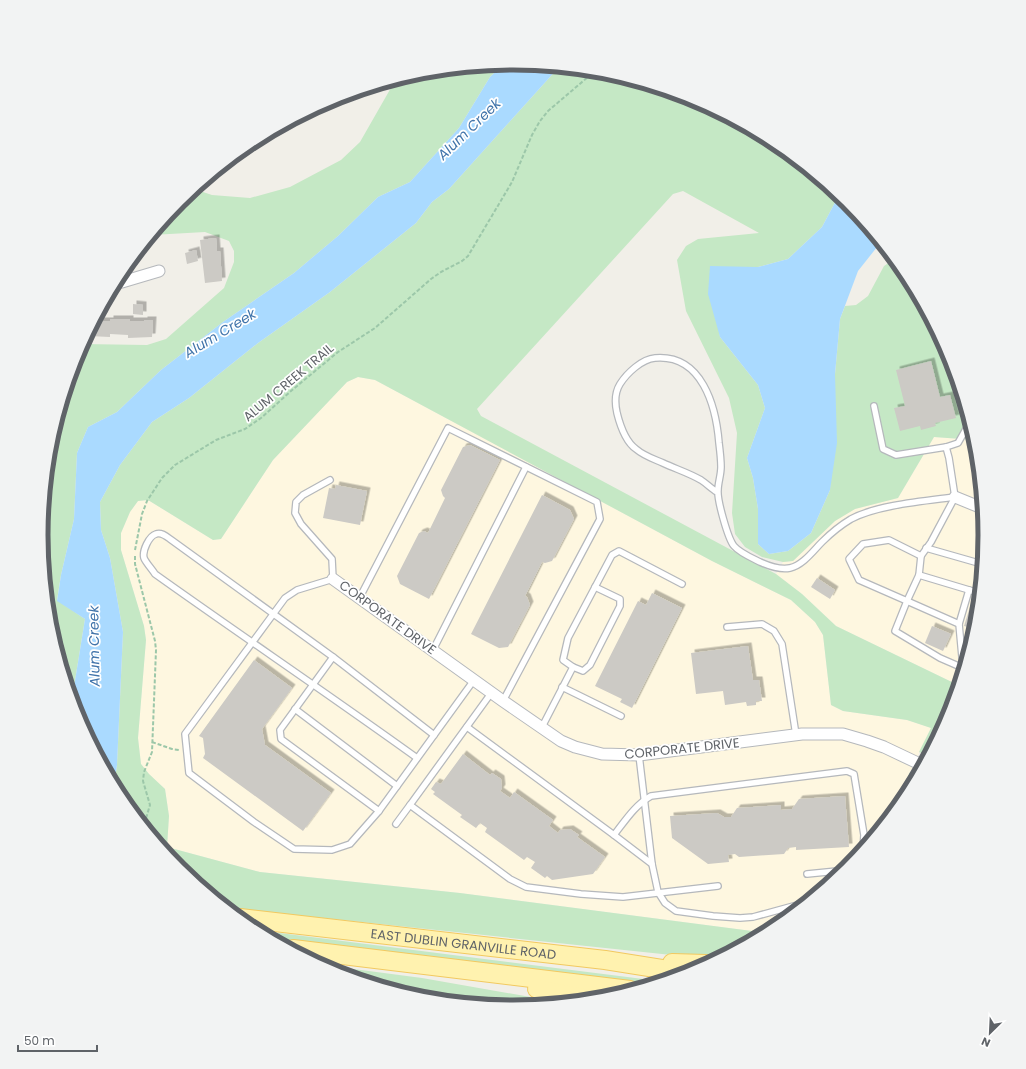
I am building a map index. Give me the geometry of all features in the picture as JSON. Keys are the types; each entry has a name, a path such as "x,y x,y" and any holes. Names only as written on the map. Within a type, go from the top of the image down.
{"main road":[{"name":"EAST DUBLIN GRANVILLE ROAD","path":"253,919 605,960 673,971"},
{"name":"EAST DUBLIN GRANVILLE ROAD","path":"304,950 615,988"},
{"path":"385,960 574,996"},
{"path":"605,960 692,963"}],"street":[{"path":"122,282 159,271"},
{"path":"955,496 977,506"},
{"name":"CORPORATE DRIVE","path":"333,579 561,741 580,748 602,754 639,755 796,735 843,734 867,741 919,762"}],"lane":[{"path":"717,492 701,480 635,449 626,435 618,418 615,404 619,385 629,373 640,364 653,358 676,359 688,366 698,376 706,388 715,413 721,466 717,492 729,537 734,546 752,558 766,564 779,568 789,568 798,565 823,541 851,519 872,511 955,496"},
{"path":"874,406 883,449 896,455 946,448 958,443 966,430"},
{"path":"360,597 448,428 598,502 600,519 504,701"},
{"path":"946,448 955,496 920,556 919,575 894,632 940,658 959,666"},
{"path":"433,650 526,467"},
{"path":"330,480 304,495 296,502 296,513 301,524 332,559 333,579 297,590 285,598 184,734 189,773 254,822 294,849 332,850 350,844 379,812 474,680"},
{"path":"417,758 313,683 155,574 144,558 144,551 150,538 155,534 162,534 170,539 333,657 434,734"},
{"path":"920,556 889,540 863,544 849,559 859,580 959,624"},
{"path":"926,548 977,563"},
{"path":"595,586 620,599 620,606 590,665 583,671 573,667 563,660 568,638 595,586 612,555 619,551 682,584"},
{"path":"919,575 974,592"},
{"path":"962,655 959,624 969,590"},
{"path":"727,627 762,624 774,631 782,644 796,735"},
{"path":"333,657 280,730 281,739 379,812"},
{"path":"542,727 573,667"},
{"path":"562,687 621,716"},
{"path":"396,824 492,692"},
{"path":"295,709 397,786"},
{"path":"466,727 652,864"},
{"path":"639,755 652,864 658,892 665,903 676,911 740,918 753,917 791,907"},
{"path":"614,835 628,816 644,800 651,796 847,771 854,774 864,840"},
{"path":"410,805 510,879 526,887 580,894 623,897 718,886"},
{"path":"807,874 833,871"}],"path":[{"name":"ALUM CREEK TRAIL","path":"146,820 150,805 143,781 144,772 152,752 155,641 135,564 135,553 142,514 147,501 162,478 175,465 216,440 245,429 261,418 338,352 375,328 431,279 468,256 512,182 540,121 548,111 590,76"},
{"path":"152,742 172,749 187,752"}],"shaded area":[{"path":"358,377 375,380 712,561 791,600 815,622 823,635 831,705 843,711 907,720 931,728 900,793 863,841 820,884 771,921 752,931 460,893 260,872 169,848 167,845 169,816 165,789 141,764 138,738 146,640 144,626 121,550 121,533 130,512 138,501 148,500 213,540 221,539 273,460 347,382"},
{"path":"934,437 968,439 977,504 977,565 969,625 953,683 836,626 802,594 776,574 783,562 793,561 835,521 855,509 898,498"}],"green space":[{"path":"498,70 490,77 459,128 410,182 378,197 338,236 294,273 223,322 161,370 117,412 88,427 77,453 74,519 61,575 57,600 85,619 74,687 64,655 52,595 49,565 49,504 57,444 64,414 83,357 89,344 147,345 166,339 224,288 234,262 234,251 229,241 205,232 157,235 200,191 212,195 250,198 290,187 341,160 360,142 392,85 452,73"},
{"path":"555,71 604,78 633,85 662,94 719,117 771,148 820,185 836,200 822,227 788,259 758,267 710,267 720,337 758,385 765,408 747,458 753,478 758,509 758,544 769,554 788,551 811,533 830,490 835,374 840,319 845,306 856,305 868,296 884,266 890,262 916,302 943,357 962,414 968,439 934,437 898,498 855,509 835,521 793,561 783,562 762,557 745,547 735,534 732,513 737,433 729,398 686,311 677,260 686,246 698,239 759,233 683,191 673,194 477,409 481,416 776,574 802,594 836,626 953,683 943,712 923,754 919,752 931,728 907,720 843,711 831,705 823,635 815,622 791,600 712,561 375,380 358,377 347,382 273,460 221,539 213,540 148,500 138,501 130,512 121,533 121,550 144,626 146,640 138,738 141,764 165,789 169,816 167,845 163,841 144,818 115,776 123,632 110,558 101,530 100,502 120,465 152,422 189,398 258,343 330,292 416,223 432,202 449,189"},
{"path":"910,772 912,773 900,793"},
{"path":"169,848 260,872 460,893 752,931 761,927 719,952 705,958 238,909 206,884"},
{"path":"272,932 647,980 627,986 294,945"},
{"path":"345,968 422,978 542,999 483,999 452,996 393,984"}],"water":[{"name":"Alum Creek","path":"498,70 555,71 449,189 432,202 416,223 330,292 258,343 189,398 152,422 120,465 100,502 101,530 110,558 123,632 115,776 96,740 83,712 74,687 85,619 57,601 61,575 74,519 77,453 88,427 117,412 161,370 223,322 294,273 338,236 378,197 410,182 459,128 490,77"},
{"path":"836,200 878,246 858,271 840,319 835,374 837,443 830,490 811,533 788,551 769,554 758,544 758,509 753,478 747,458 765,408 758,385 720,337 708,294 710,266 758,267 788,259 822,227"}],"building":[{"path":"216,238 217,251 220,251 222,281 205,283 200,240"},
{"path":"196,250 198,261 187,264 185,253"},
{"path":"133,304 143,305 143,315 133,314"},
{"path":"110,319 130,319 130,321 153,320 152,337 128,338 128,335 110,334 110,337 93,336 100,321 110,321"},
{"path":"931,361 940,397 950,395 956,418 935,423 936,426 921,430 920,426 900,431 894,408 905,406 896,370"},
{"path":"470,445 500,460 429,599 400,584 397,576 419,533 424,531 428,533 445,498 441,490 463,447"},
{"path":"336,485 367,491 360,525 323,518 329,488 335,489"},
{"path":"542,495 570,510 574,519 552,561 545,563 542,562 525,596 527,597 530,605 508,647 499,648 471,634"},
{"path":"817,578 835,590 830,599 811,587"},
{"path":"652,593 682,608 632,708 620,702 622,699 595,686 638,601 646,605"},
{"path":"973,597 968,627 964,626"},
{"path":"932,626 951,634 943,651 925,643"},
{"path":"748,646 753,680 759,680 762,701 756,701 756,705 747,706 746,702 725,705 723,691 696,694 691,653"},
{"path":"254,660 292,688 262,729 265,745 331,793 303,831 203,758 205,754 203,738 199,736"},
{"path":"463,754 490,775 492,773 501,779 502,788 500,791 510,798 514,792 553,820 549,826 558,833 560,830 570,829 579,835 577,837 605,857 593,874 552,880 547,876 545,878 531,868 535,862 527,857 524,860 485,832 487,828 480,823 476,828 460,817 462,815 433,794 435,792 431,789 436,782 441,784"},
{"path":"845,796 849,847 796,850 796,847 788,848 784,854 739,857 735,854 728,855 729,862 708,864 672,838 670,816 717,813 724,817 731,817 737,808 781,805 781,810 792,809 799,799"}]}
